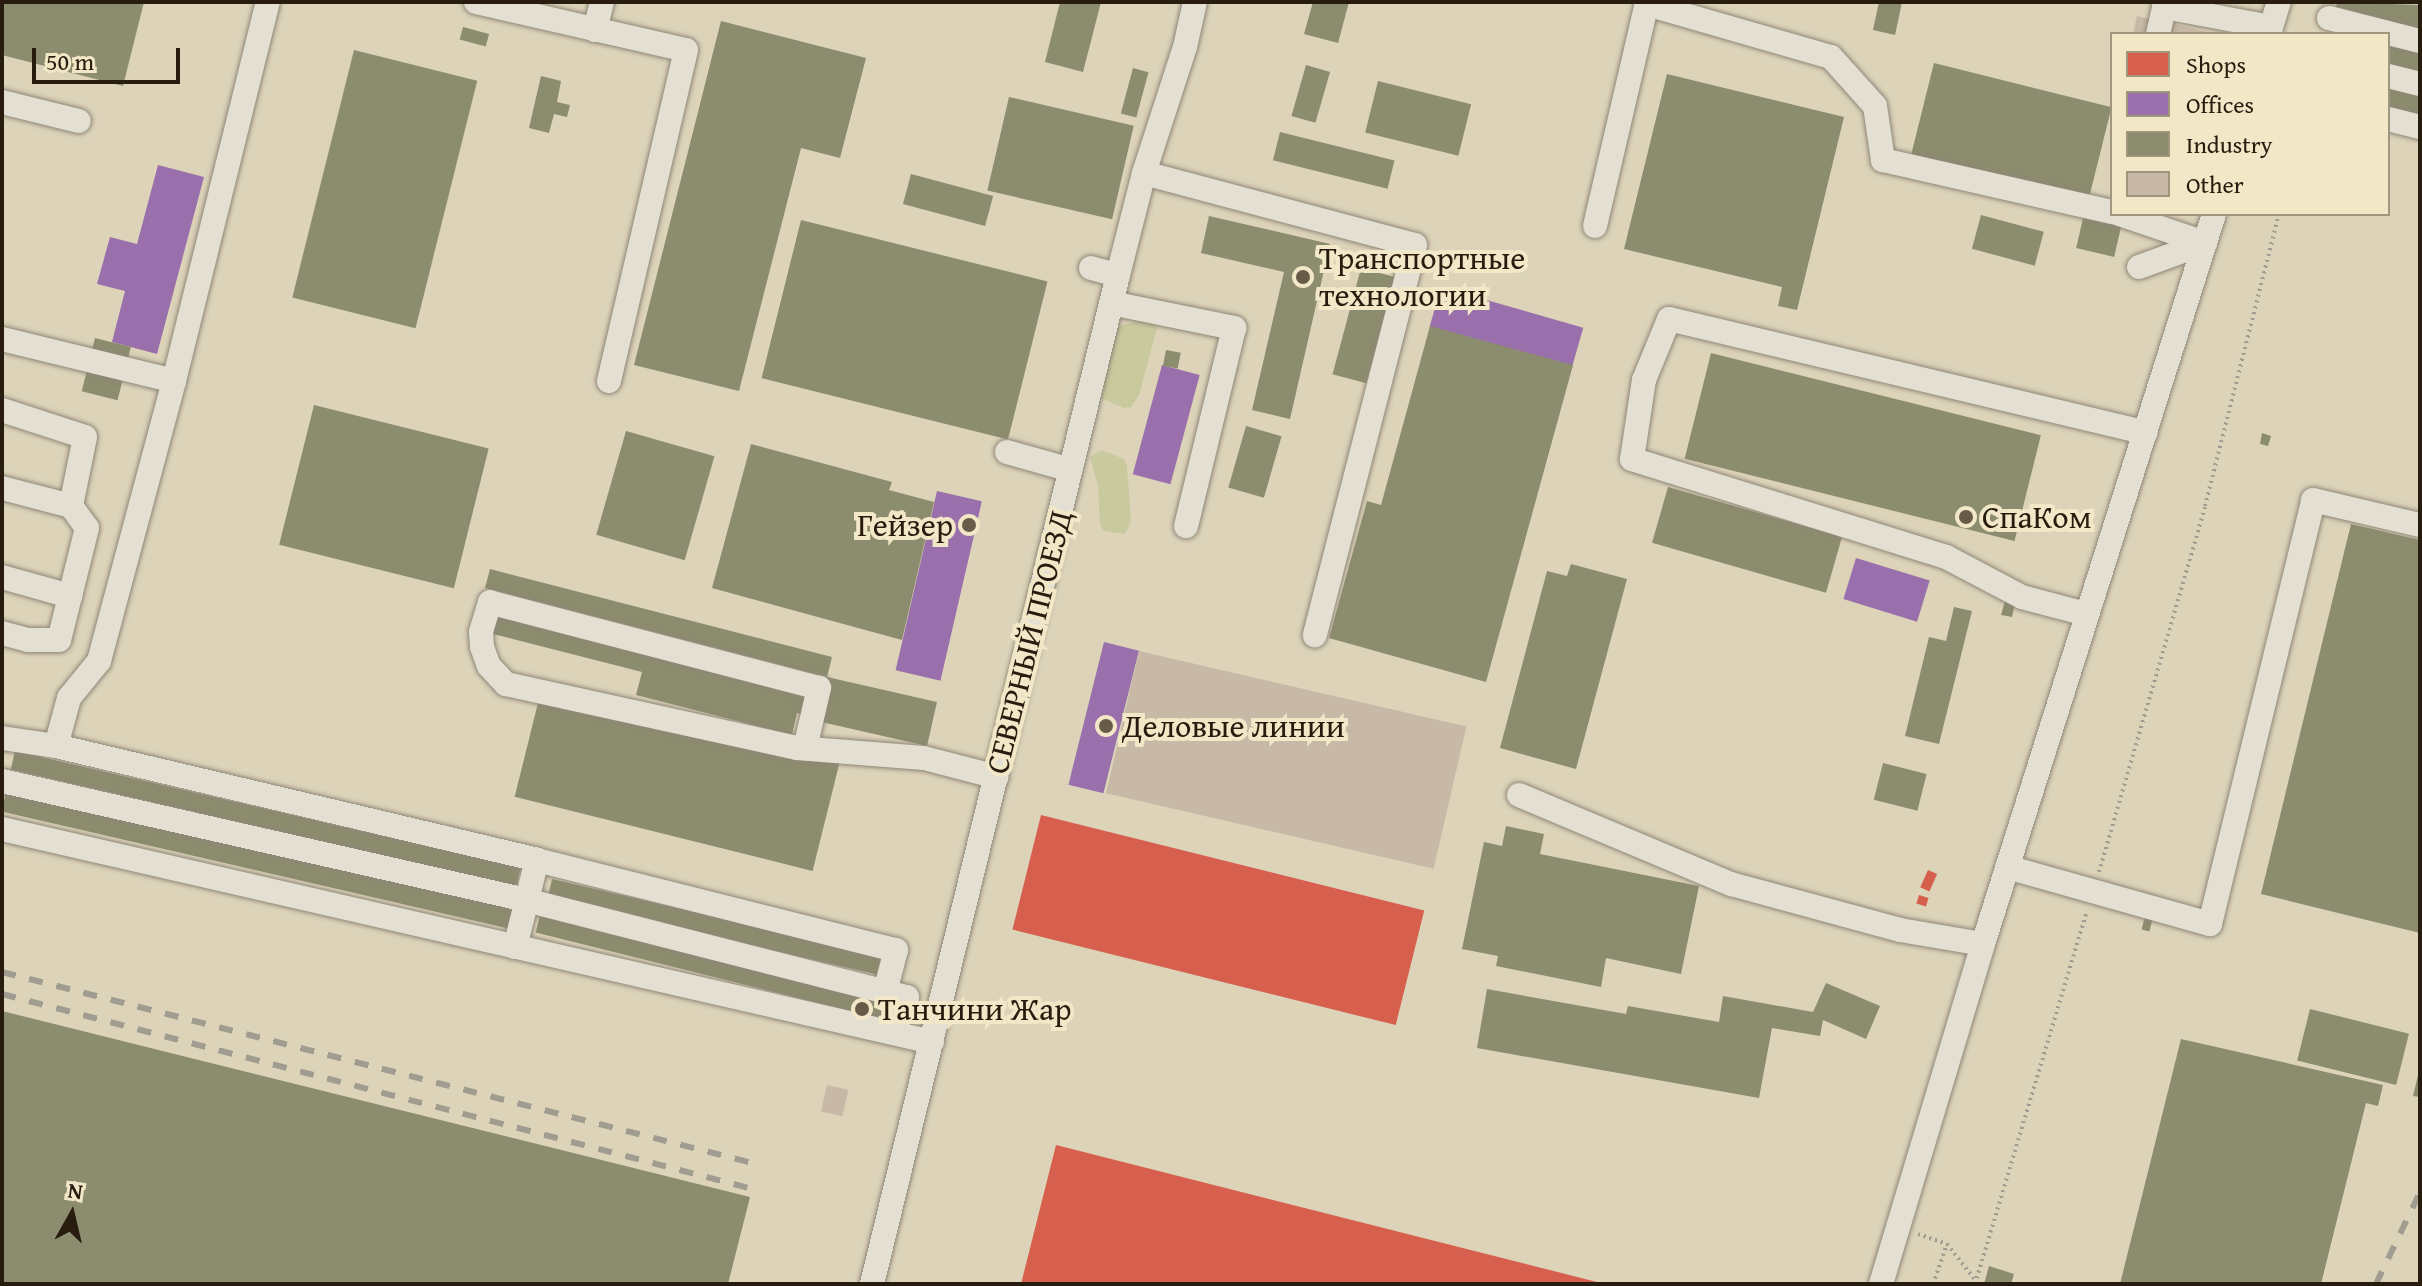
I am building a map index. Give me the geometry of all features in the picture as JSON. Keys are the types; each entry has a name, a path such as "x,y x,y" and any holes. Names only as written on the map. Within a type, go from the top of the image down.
{"street":[{"path":"56,746 69,698 99,661 174,381 268,2"},
{"path":"476,2 686,50 609,381"},
{"path":"595,30 602,2"},
{"name":"СЕВЕРНЫЙ ПРОЕЗД","path":"872,1284 1118,275 1144,173 1185,47 1195,2"},
{"path":"2158,32 2164,7 2270,30 2279,2"},
{"path":"1595,226 1647,3 1831,57 1875,106 1883,160 2110,212"},
{"path":"2329,18 2384,32"},
{"path":"2390,33 2420,41"},
{"path":"2390,76 2420,84"},
{"path":"2,102 79,121"},
{"path":"2390,120 2420,127"},
{"path":"1144,173 1415,245 1315,635"},
{"path":"2125,216 2205,243"},
{"path":"1890,1282 1898,1228 1983,944 2213,216"},
{"path":"2139,267 2205,243"},
{"path":"1091,268 1118,275"},
{"path":"1111,303 1234,328 1186,526"},
{"path":"2086,614 2022,597 1946,557 1632,459 1644,380 1669,319 2146,433"},
{"path":"2,339 174,381"},
{"path":"2,410 85,437 71,506"},
{"path":"1007,452 1071,470"},
{"path":"2,488 71,506 87,528 59,640 28,640 2,633"},
{"path":"2007,867 2210,924 2313,500 2420,525"},
{"path":"2,577 70,596"},
{"path":"805,748 819,688 490,602 481,632 482,647 489,666 506,684 805,748 924,758 997,777"},
{"path":"2,768 6,739 56,746 537,860 896,950 885,992"},
{"path":"2,781 526,900 907,997 894,1033"},
{"path":"1519,795 1731,884 1900,930 1983,944"},
{"path":"2,829 932,1042"},
{"path":"515,947 537,860"}],"path":[{"path":"1976,1282 2205,506 2278,216"},
{"path":"1898,1228 1947,1244 1976,1282"},
{"path":"1933,1284 1947,1244"}],"green space":[{"path":"1154,321 1157,328 1139,395 1131,407 1124,408 1103,399 1101,392 1117,326"},
{"path":"1102,450 1124,459 1127,466 1131,521 1125,534 1103,531 1100,524 1098,486 1090,457"}],"building: Shops":[{"path":"1041,815 1424,911 1396,1025 1012,929"},
{"path":"1928,870 1937,874 1929,891 1920,887"},
{"path":"1919,895 1929,898 1926,907 1916,904"},
{"path":"1056,1145 1601,1283 1601,1284 1021,1284"}],"building: Offices":[{"path":"158,165 204,177 157,354 112,342 125,291 97,284 110,237 137,244"},
{"path":"1441,287 1583,328 1572,367 1430,326"},
{"path":"1162,365 1200,375 1170,484 1133,474"},
{"path":"937,491 982,501 940,681 896,670"},
{"path":"1856,558 1930,581 1917,622 1843,599"},
{"path":"1104,642 1139,651 1103,793 1068,785"}],"building: Industry":[{"path":"2,2 144,2 123,86 2,55"},
{"path":"1060,2 1101,2 1083,72 1045,62"},
{"path":"1313,2 1349,2 1338,43 1304,34"},
{"path":"1879,2 1902,2 1895,35 1873,30"},
{"path":"2337,2 2420,5 2420,29 2336,7"},
{"path":"721,21 866,58 840,158 801,148 739,391 634,365"},
{"path":"463,27 489,34 486,47 460,40"},
{"path":"2390,44 2420,51 2420,78 2390,70"},
{"path":"354,50 477,81 416,328 292,297"},
{"path":"1934,63 2110,107 2089,199 1911,155"},
{"path":"1306,65 1330,72 1315,123 1291,116"},
{"path":"1133,68 1148,72 1136,118 1121,113"},
{"path":"1667,74 1844,117 1797,310 1778,306 1782,287 1624,249"},
{"path":"541,76 561,81 557,102 570,105 567,117 554,114 549,133 529,128"},
{"path":"1378,81 1471,104 1458,156 1365,132"},
{"path":"2390,86 2420,93 2420,117 2390,110"},
{"path":"1009,97 1134,126 1112,219 987,191"},
{"path":"1280,132 1394,161 1387,189 1273,160"},
{"path":"911,174 993,196 985,226 903,204"},
{"path":"2084,214 2122,223 2114,257 2076,248"},
{"path":"1981,215 2044,232 2035,266 1972,249"},
{"path":"1209,216 1330,244 1290,419 1252,410 1284,272 1201,253"},
{"path":"801,220 1047,281 1008,440 762,378"},
{"path":"1361,268 1395,277 1366,383 1333,374"},
{"path":"1430,326 1573,365 1486,682 1329,638 1367,501 1381,505"},
{"path":"95,338 131,347 118,400 82,391"},
{"path":"1166,350 1181,353 1178,369 1163,366"},
{"path":"1711,353 2041,435 2015,541 1685,459"},
{"path":"314,405 489,449 454,588 279,545"},
{"path":"1246,426 1282,436 1264,498 1228,488"},
{"path":"626,431 714,456 685,560 596,535"},
{"path":"2262,433 2271,436 2268,446 2260,444"},
{"path":"751,444 892,482 889,490 934,502 902,640 712,588"},
{"path":"1668,487 1842,537 1826,593 1652,543"},
{"path":"2351,524 2420,540 2420,933 2261,894"},
{"path":"1571,564 1627,579 1576,769 1500,748 1547,571 1567,576"},
{"path":"490,569 832,657 827,677 485,588"},
{"path":"2005,601 2015,604 2012,617 2001,615"},
{"path":"1954,607 1972,611 1939,744 1905,736 1929,637 1946,641"},
{"path":"490,612 812,697 807,716 797,713 792,735 636,695 642,672 485,632"},
{"path":"827,677 937,702 927,746 817,721"},
{"path":"542,687 840,761 813,871 515,797"},
{"path":"15,751 521,868 516,886 11,770"},
{"path":"1883,763 1927,774 1917,811 1874,800"},
{"path":"6,792 513,909 508,928 2,812"},
{"path":"1506,826 1544,834 1540,854 1699,886 1681,974 1606,958 1601,987 1496,966 1498,956 1462,949 1484,842 1502,846"},
{"path":"552,879 881,955 877,975 548,898"},
{"path":"540,915 887,1002 883,1019 536,932"},
{"path":"2145,916 2153,918 2149,932 2142,930"},
{"path":"1826,983 1880,1006 1866,1039 1823,1020 1820,1036 1772,1028 1759,1098 1477,1048 1487,989 1626,1014 1628,1006 1719,1022 1723,996 1813,1012"},
{"path":"2310,1009 2409,1034 2396,1085 2297,1060"},
{"path":"2,1011 750,1197 728,1284 2,1284"},
{"path":"2181,1039 2383,1085 2378,1106 2366,1103 2321,1284 2120,1284"},
{"path":"2420,1071 2420,1097 2413,1096"},
{"path":"1989,1266 2014,1274 2011,1284 1984,1284"}],"building: Other":[{"path":"2137,16 2208,32 2133,32"},
{"path":"1139,651 1466,727 1434,869 1106,793"},
{"path":"827,1085 848,1090 842,1116 821,1111"}],"railway":[{"path":"2,972 760,1165"},
{"path":"2,994 753,1189"},
{"path":"2376,1284 2420,1192"}],"place":[{"name":"Транспортные технологии","path":"1303,277"},
{"name":"СпаКом","path":"1966,517"},
{"name":"Гейзер","path":"969,525"},
{"name":"Деловые линии","path":"1106,726"},
{"name":"Танчини Жар","path":"862,1009"}]}
